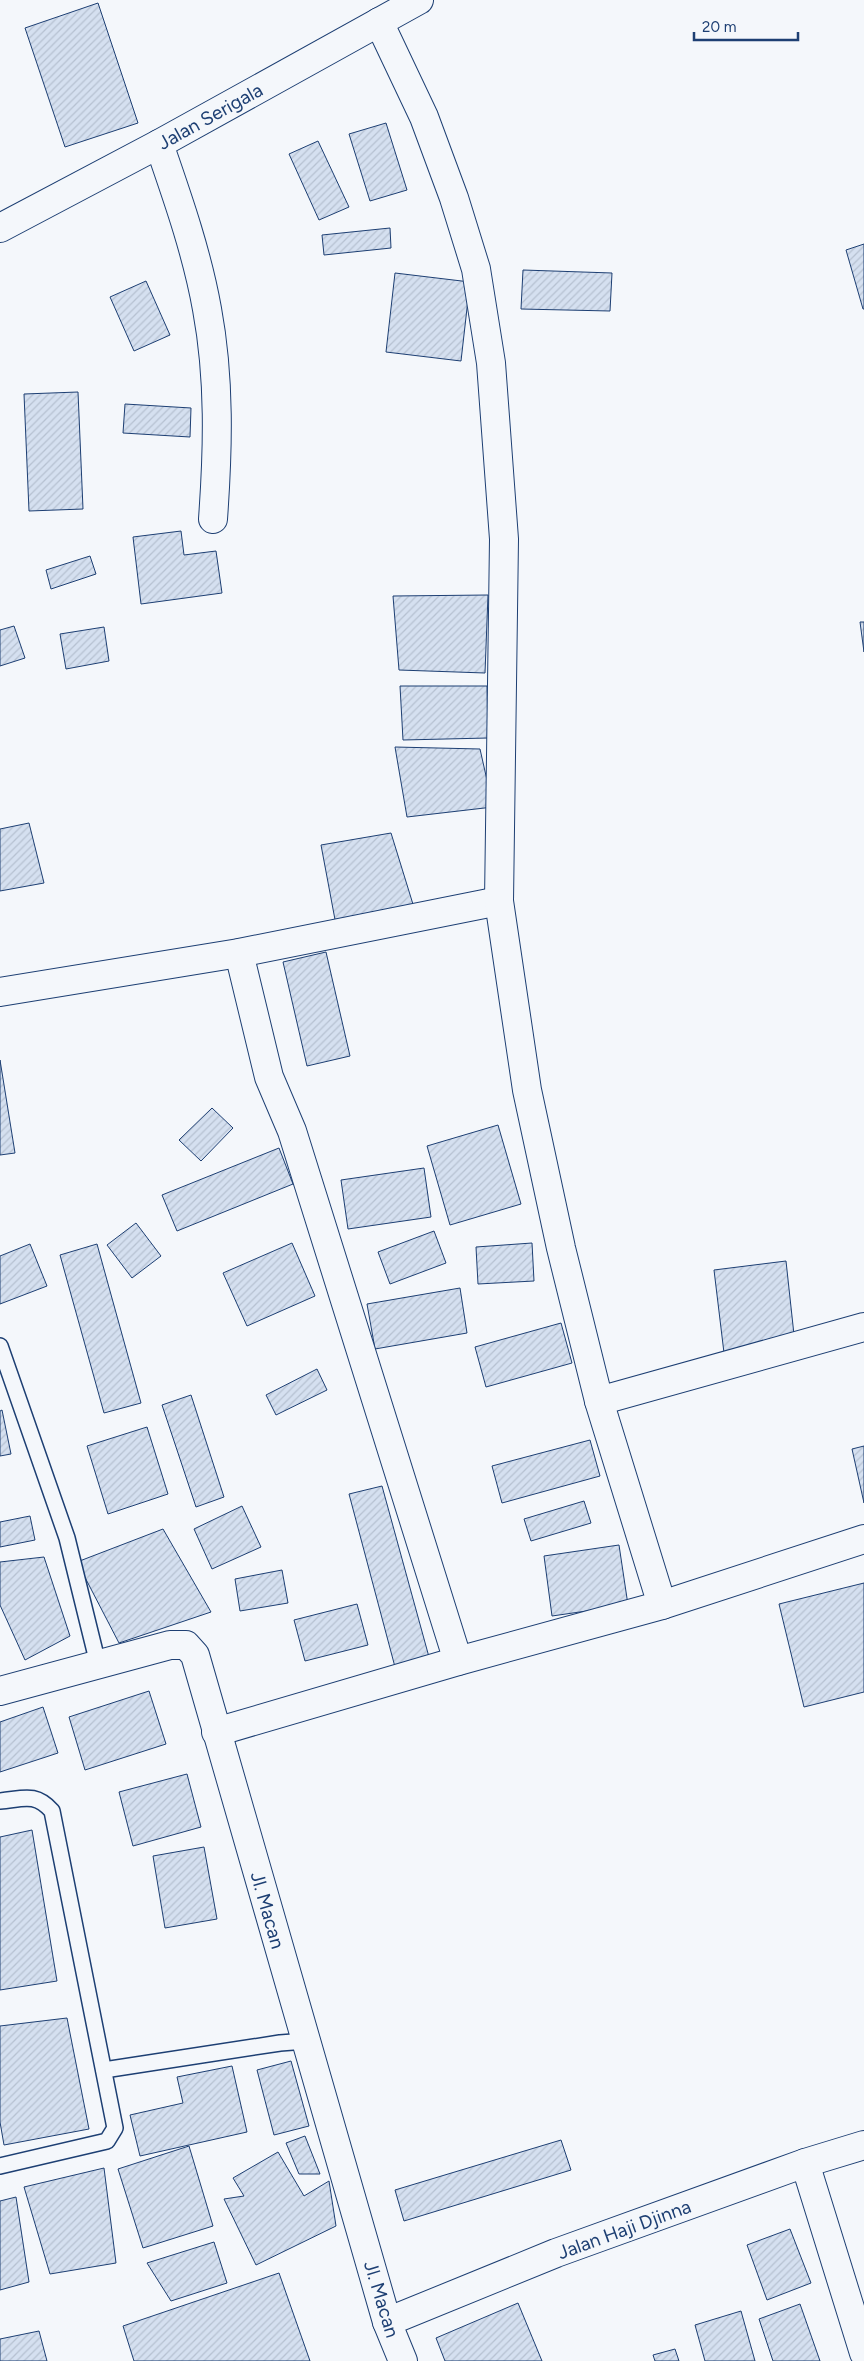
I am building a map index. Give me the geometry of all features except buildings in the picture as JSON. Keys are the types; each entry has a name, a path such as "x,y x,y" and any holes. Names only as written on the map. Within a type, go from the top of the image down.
{"street":[{"name":"Jalan Serigala","path":"0,228 159,144 419,0"},
{"path":"379,22 424,116 454,198 476,269 490,363 504,540 499,900 528,1090 561,1248 599,1402 662,1605"},
{"path":"159,144 187,224 207,309 213,353 218,449 212,519"},
{"path":"0,992 239,953 499,900"},
{"path":"239,953 269,1077 292,1131 458,1661"},
{"path":"599,1402 864,1328"},
{"path":"216,1732 458,1661 662,1605 864,1539"},
{"name":"Jl. Macan","path":"0,1691 170,1644 186,1645 195,1655 387,2322 402,2361"},
{"name":"Jalan Haji Djinna","path":"387,2322 556,2254 805,2163 864,2145"},
{"path":"805,2163 864,2353"}],"lane":[{"path":"0,1346 67,1538 98,1664"},
{"path":"0,1801 30,1798 42,1800 52,1811 115,2128 106,2141 0,2166"},
{"path":"104,2070 280,2043 306,2041"}]}
